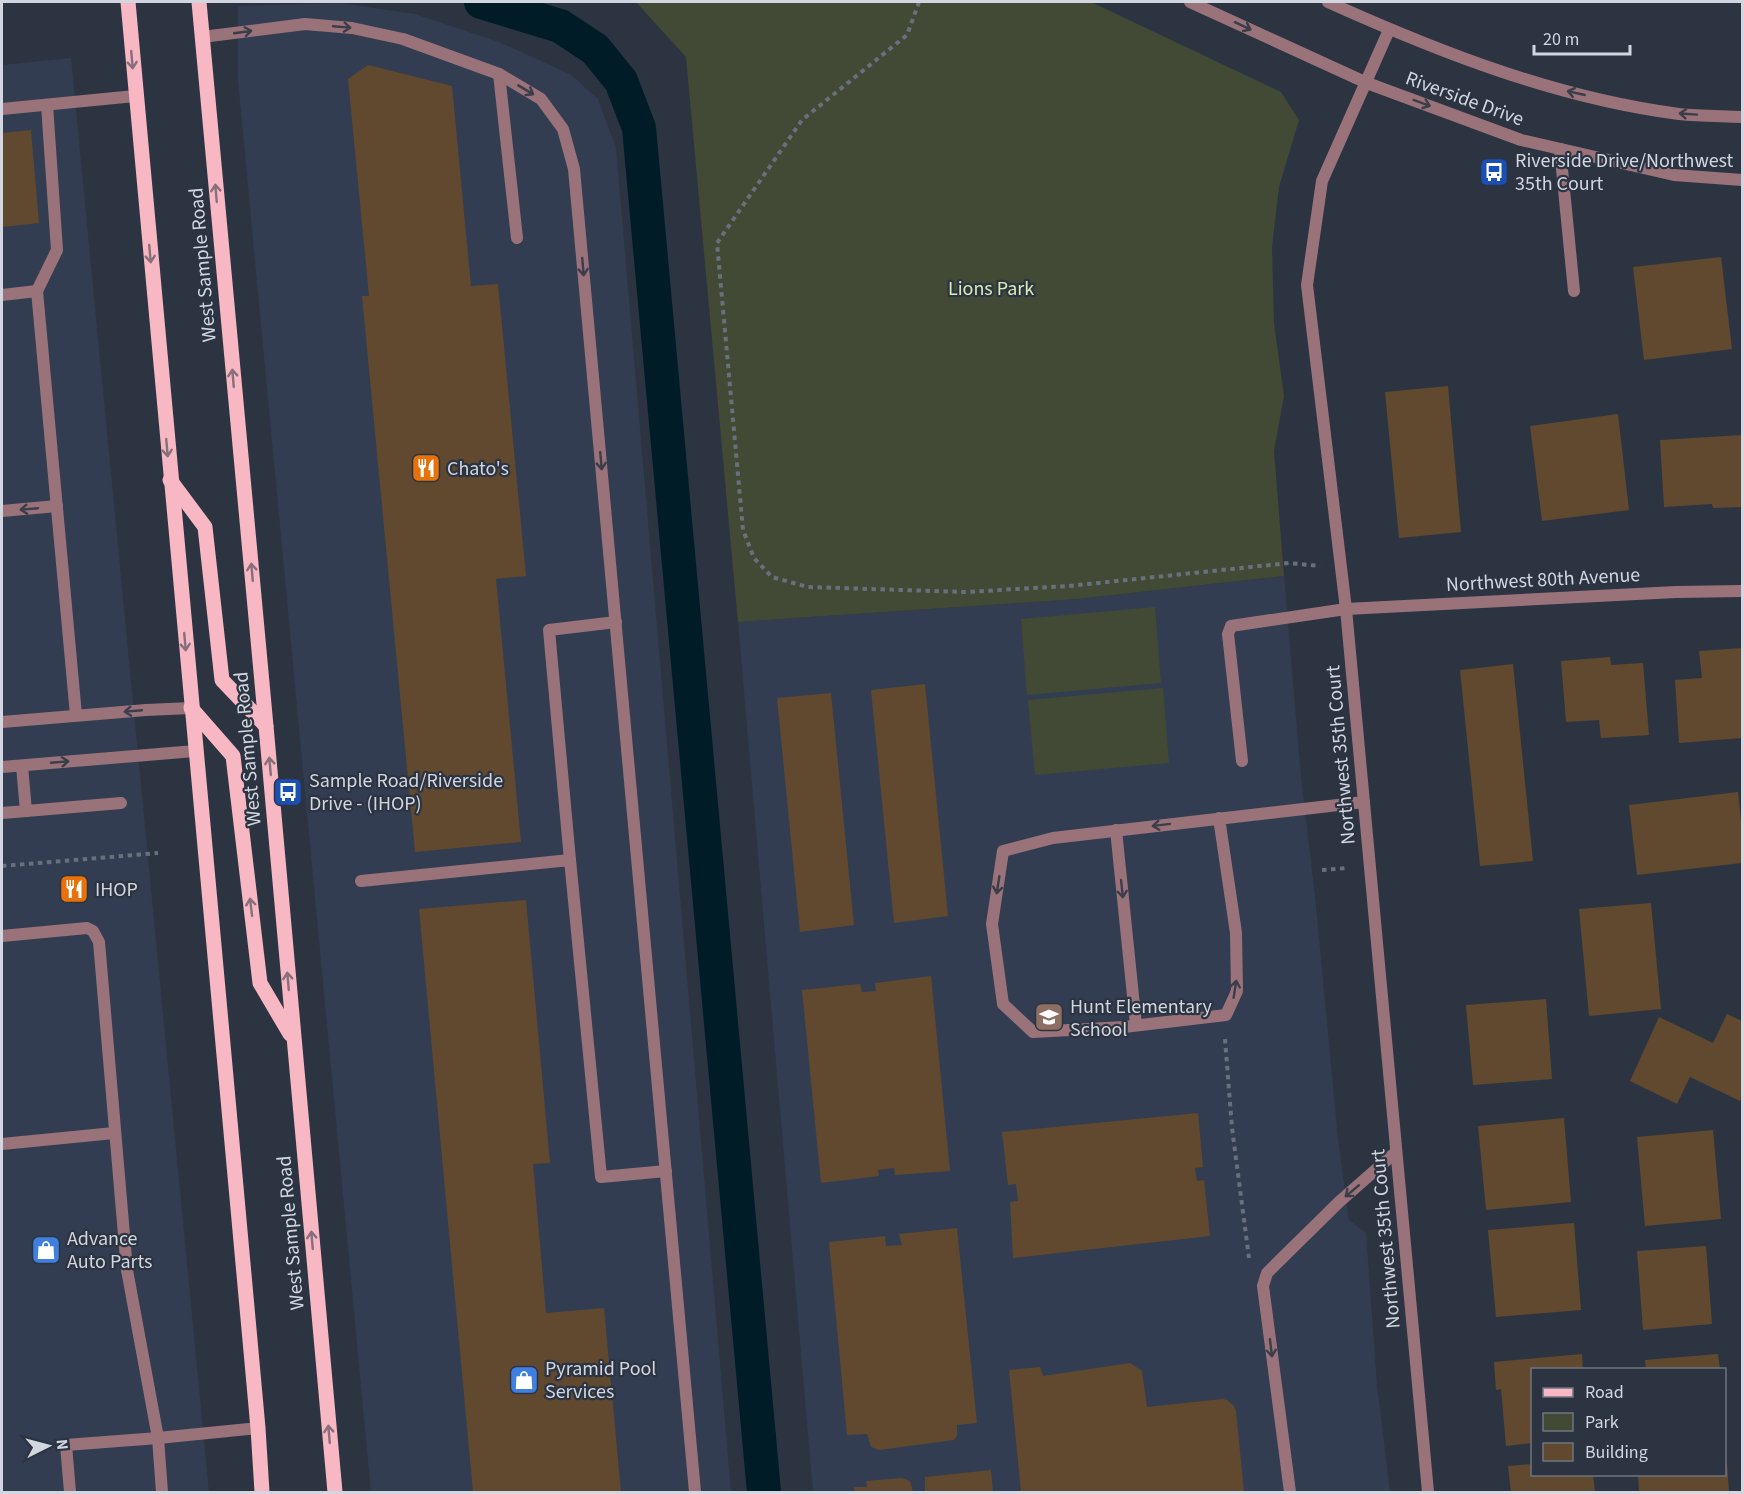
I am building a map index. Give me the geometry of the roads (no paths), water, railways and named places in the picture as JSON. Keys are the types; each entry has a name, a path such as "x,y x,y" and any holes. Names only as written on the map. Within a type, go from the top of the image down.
{"main road":[{"path":"128,2 262,1492"},
{"name":"West Sample Road","path":"199,2 334,1492"},
{"path":"170,480 205,527 222,680 266,726"},
{"path":"191,708 233,756 260,983 294,1039"}],"street":[{"name":"Riverside Drive","path":"1190,2 1367,83 1521,140 1674,176 1743,180"},
{"name":"Riverside Drive","path":"1328,2 1389,30 1537,84 1680,114 1743,117"},
{"path":"202,37 305,24 352,28 403,39 499,74 541,99 563,129 574,170 695,1492"},
{"name":"Northwest 35th Court","path":"1389,30 1322,182 1307,285 1342,569 1428,1492"},
{"path":"499,74 516,238"},
{"path":"2,109 135,96"},
{"path":"47,105 57,250 36,291 76,715"},
{"path":"1560,149 1574,291"},
{"path":"2,295 36,291"},
{"path":"2,512 57,506"},
{"name":"Northwest 80th Avenue","path":"1242,761 1227,634 1231,626 1346,609 1676,592 1743,591"},
{"path":"615,622 549,630 570,860 601,1177 666,1171"},
{"path":"2,722 191,708"},
{"path":"2,768 195,751"},
{"path":"22,766 26,811"},
{"path":"1219,818 1236,933 1237,992 1226,1015 1136,1025 1033,1032 1003,1004 992,924 1003,851 1053,838 1219,818 1364,802"},
{"path":"2,813 121,803"},
{"path":"1116,830 1136,1025"},
{"path":"361,881 570,860"},
{"path":"2,936 87,928 97,935 127,1270 158,1438 162,1492"},
{"path":"2,1144 114,1133"},
{"path":"1290,1492 1263,1286 1267,1273 1339,1202 1396,1152"},
{"path":"70,1492 66,1445 258,1428"}],"waterway":[{"path":"481,2 560,26 595,49 621,81 639,128 764,1492"}],"place":[{"name":"Riverside Drive/Northwest 35th Court","path":"1494,172"},
{"name":"Chato's","path":"426,468"},
{"name":"Sample Road/Riverside Drive - (IHOP)","path":"288,792"},
{"name":"IHOP","path":"74,889"},
{"name":"Hunt Elementary School","path":"1049,1017"},
{"name":"Advance Auto Parts","path":"46,1250"},
{"name":"Pyramid Pool Services","path":"524,1380"}],"park label":[{"name":"Lions Park","path":"991,288"}]}
